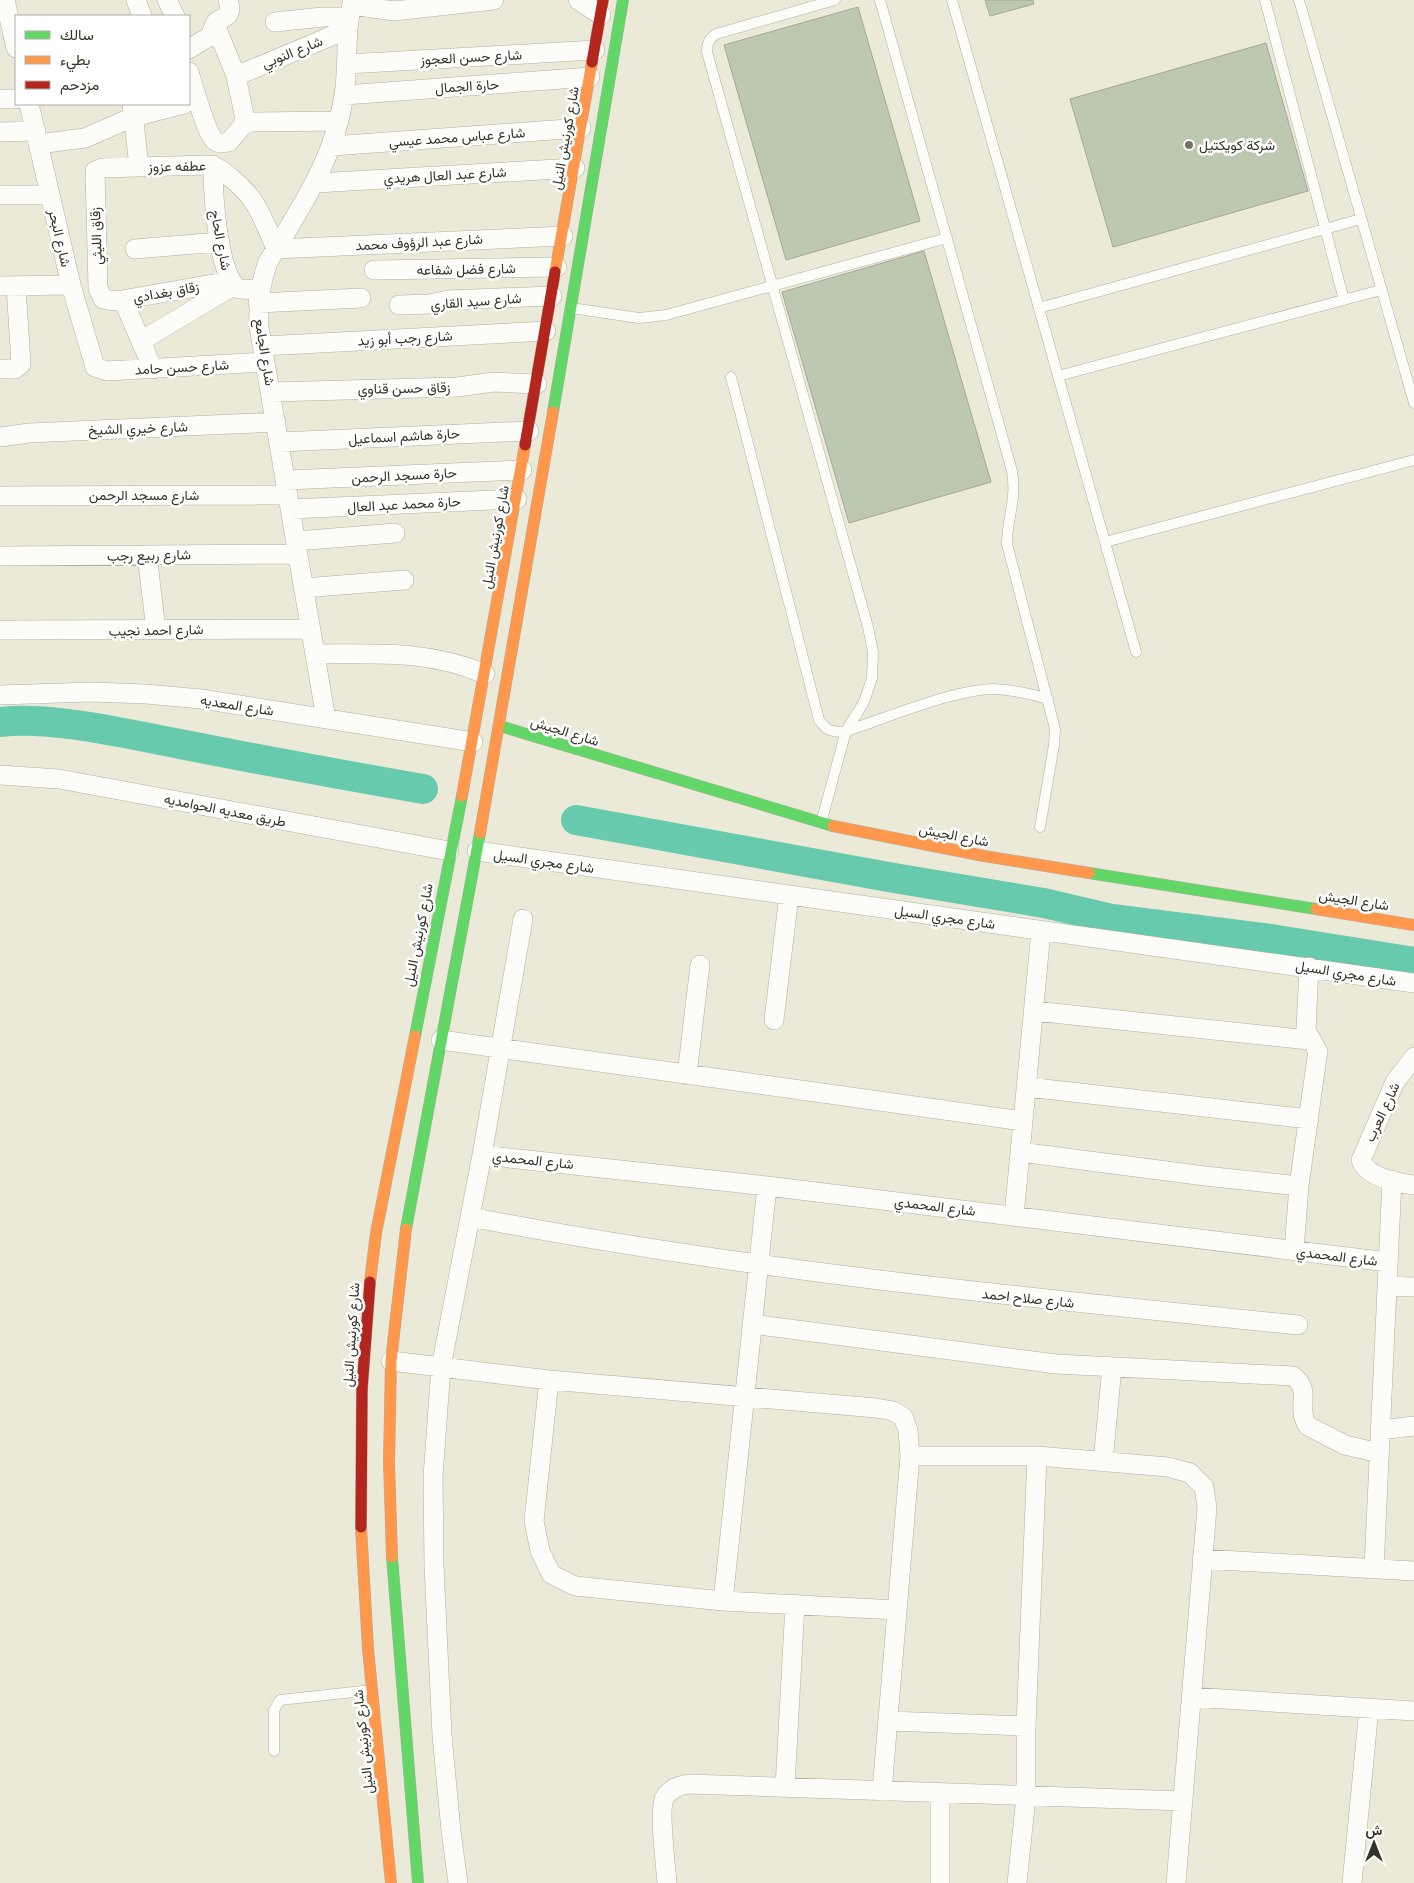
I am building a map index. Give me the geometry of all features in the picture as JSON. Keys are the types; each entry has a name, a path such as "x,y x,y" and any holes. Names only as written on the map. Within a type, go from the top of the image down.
{"main road":[{"name":"شارع كورنيش النيل","path":"391,1883 387,1689 391,1361 409,1206 500,726 623,0"},
{"name":"شارع كورنيش النيل","path":"418,1883 387,1689 363,1564 360,1460 362,1357 368,1295 376,1233 449,851 473,742 602,8"},
{"name":"شارع الجيش","path":"500,726 821,824 984,856 1414,925"}],"street":[{"path":"136,0 142,15"},
{"path":"167,0 174,15"},
{"path":"275,22 494,0"},
{"path":"578,0 602,8"},
{"path":"0,1 9,21"},
{"path":"223,13 246,124"},
{"path":"190,48 210,36 223,13"},
{"name":"شارع الجامع","path":"326,719 264,354 259,297 266,269 316,183 332,146 344,94 351,13"},
{"name":"شارع النوبي","path":"236,76 351,13"},
{"name":"شارع حسن العجوز","path":"347,64 595,50"},
{"name":"حارة الجمال","path":"344,94 590,77"},
{"path":"0,99 15,99"},
{"path":"190,102 207,126 214,140 219,143 229,142 246,124 256,122 339,121"},
{"name":"شارع البحر","path":"29,105 71,285 92,362 99,370"},
{"path":"0,132 37,138 85,138 133,111 171,105"},
{"path":"133,111 139,167"},
{"name":"شارع عباس محمد عيسي","path":"332,146 582,128"},
{"name":"عطفه عزوز","path":"95,171 102,168 212,165 244,188 253,198 276,249"},
{"name":"شارع الحاج","path":"212,165 215,212 220,242 232,283 239,289 259,297 361,298"},
{"name":"شارع عبد العال هريدي","path":"316,183 575,168"},
{"name":"زقاق الليثي","path":"95,171 98,288 103,299"},
{"path":"0,195 50,194"},
{"name":"شارع عبد الرؤوف محمد","path":"276,249 563,236"},
{"path":"135,248 220,242"},
{"name":"شارع فضل شفاعه","path":"374,270 558,267"},
{"path":"141,341 232,283"},
{"name":"زقاق بغدادي","path":"103,299 109,302 232,283"},
{"path":"0,369 16,369 21,364 8,286 71,285"},
{"name":"شارع سيد القاري","path":"399,305 430,304 448,300 552,296"},
{"path":"122,300 154,369"},
{"name":"شارع رجب أبو زيد","path":"264,354 546,331"},
{"name":"شارع حسن حامد","path":"99,370 154,369 264,354"},
{"name":"زقاق حسن قناوي","path":"271,392 457,387 494,382 537,384"},
{"name":"شارع خيري الشيخ","path":"0,437 35,432 276,422"},
{"name":"حارة هاشم اسماعيل","path":"279,442 529,431"},
{"name":"حارة مسجد الرحمن","path":"288,495 522,470"},
{"name":"شارع مسجد الرحمن","path":"0,496 288,495"},
{"name":"حارة محمد عبد العال","path":"288,495 517,499"},
{"name":"شارع ربيع رجب","path":"0,556 147,555 297,547 395,533"},
{"path":"147,555 156,630"},
{"path":"304,588 404,580"},
{"name":"شارع احمد نجيب","path":"0,630 311,629"},
{"path":"316,654 422,656 451,661 485,674"},
{"name":"شارع المعديه","path":"0,695 91,692 201,699 473,742"},
{"name":"طريق معديه الحوامديه","path":"0,774 59,779 449,851"},
{"name":"شارع مجري السيل","path":"476,851 1414,983"},
{"path":"774,1020 789,895"},
{"path":"458,1883 442,1735 434,1566 433,1477 440,1367 515,977 523,919"},
{"path":"1014,1216 1041,931"},
{"path":"687,1075 700,965"},
{"path":"1294,1250 1299,1186 1318,1052 1309,1040 1306,1030 1310,967"},
{"path":"1034,1011 1309,1040"},
{"path":"441,1040 1023,1121"},
{"name":"شارع العرب","path":"1392,1180 1367,1170 1362,1165 1362,1154 1395,1082 1414,1057"},
{"path":"1027,1087 1308,1119"},
{"path":"1020,1152 1299,1186"},
{"name":"شارع المحمدي","path":"482,1155 767,1186 1388,1262"},
{"path":"1374,1568 1392,1180 1414,1185"},
{"path":"723,1601 767,1186"},
{"name":"شارع صلاح احمد","path":"470,1217 595,1241 759,1266 983,1294 1298,1325"},
{"path":"1387,1286 1414,1287"},
{"path":"752,1324 1046,1363 1293,1376 1300,1381 1304,1389 1303,1413 1308,1426 1345,1445 1379,1453"},
{"path":"391,1361 549,1380 744,1396 893,1411 903,1418 908,1430 910,1456 882,1791"},
{"path":"1103,1462 1112,1367"},
{"path":"549,1380 534,1520 540,1551 551,1574 575,1586 723,1601 897,1610"},
{"path":"1380,1430 1414,1426"},
{"path":"910,1456 1037,1456 1168,1467 1190,1473 1204,1487 1206,1508 1176,1883"},
{"path":"1016,1883 1026,1797 1026,1726 1037,1456"},
{"path":"1202,1559 1414,1571"},
{"path":"785,1788 795,1604"},
{"path":"1191,1697 1414,1711"},
{"path":"1352,1883 1369,1708"},
{"path":"889,1721 1026,1726"},
{"path":"667,1883 662,1812 664,1798 674,1788 688,1784 1183,1801"},
{"path":"940,1794 940,1883"}],"lane":[{"path":"821,824 846,731 864,702 872,678 873,652 868,627 774,286 707,52 707,44 710,38 716,34 835,0"},
{"path":"880,0 1012,471 1014,504 1007,532 1007,544 1055,729 1040,826"},
{"path":"952,0 1136,652"},
{"path":"1265,0 1344,300"},
{"path":"1300,0 1414,403"},
{"path":"1039,308 1361,218"},
{"path":"571,308 625,317 652,317 774,286 946,238"},
{"path":"1058,376 1381,290"},
{"path":"731,377 819,720 826,729 836,733 846,731 967,692 994,689 1022,692 1048,699"},
{"path":"1105,542 1414,460"},
{"path":"274,1751 274,1710 280,1700 387,1689"}],"building":[{"path":"985,0 1033,0 1034,4 990,16"},
{"path":"858,7 920,221 786,260 724,45"},
{"name":"شركة كويكتيل","path":"1266,43 1308,191 1113,247 1070,99"},
{"path":"924,251 991,482 849,523 782,292"}],"waterway":[{"path":"0,722 43,721 90,727 423,789"},
{"path":"576,820 894,878 1044,903 1112,919 1271,939 1414,962"}],"traffic: fast":[{"path":"553,412 623,0"},
{"path":"500,726 833,826"},
{"path":"415,1036 462,796"},
{"path":"406,1229 480,833"},
{"path":"1089,873 1316,909"},
{"path":"392,1557 418,1883"}],"traffic: slow":[{"path":"555,272 592,62"},
{"path":"480,833 553,412"},
{"path":"462,796 525,445"},
{"path":"833,826 984,856 1089,873"},
{"path":"1316,909 1414,925"},
{"path":"370,1282 376,1233 415,1036"},
{"path":"392,1557 389,1462 391,1361 406,1229"},
{"path":"361,1527 368,1649 391,1883"}],"traffic: jam":[{"path":"592,62 603,0"},
{"path":"525,445 555,272"},
{"path":"361,1527 362,1389 370,1282"}],"place":[{"name":"شركة كويكتيل","path":"1189,145"}]}
